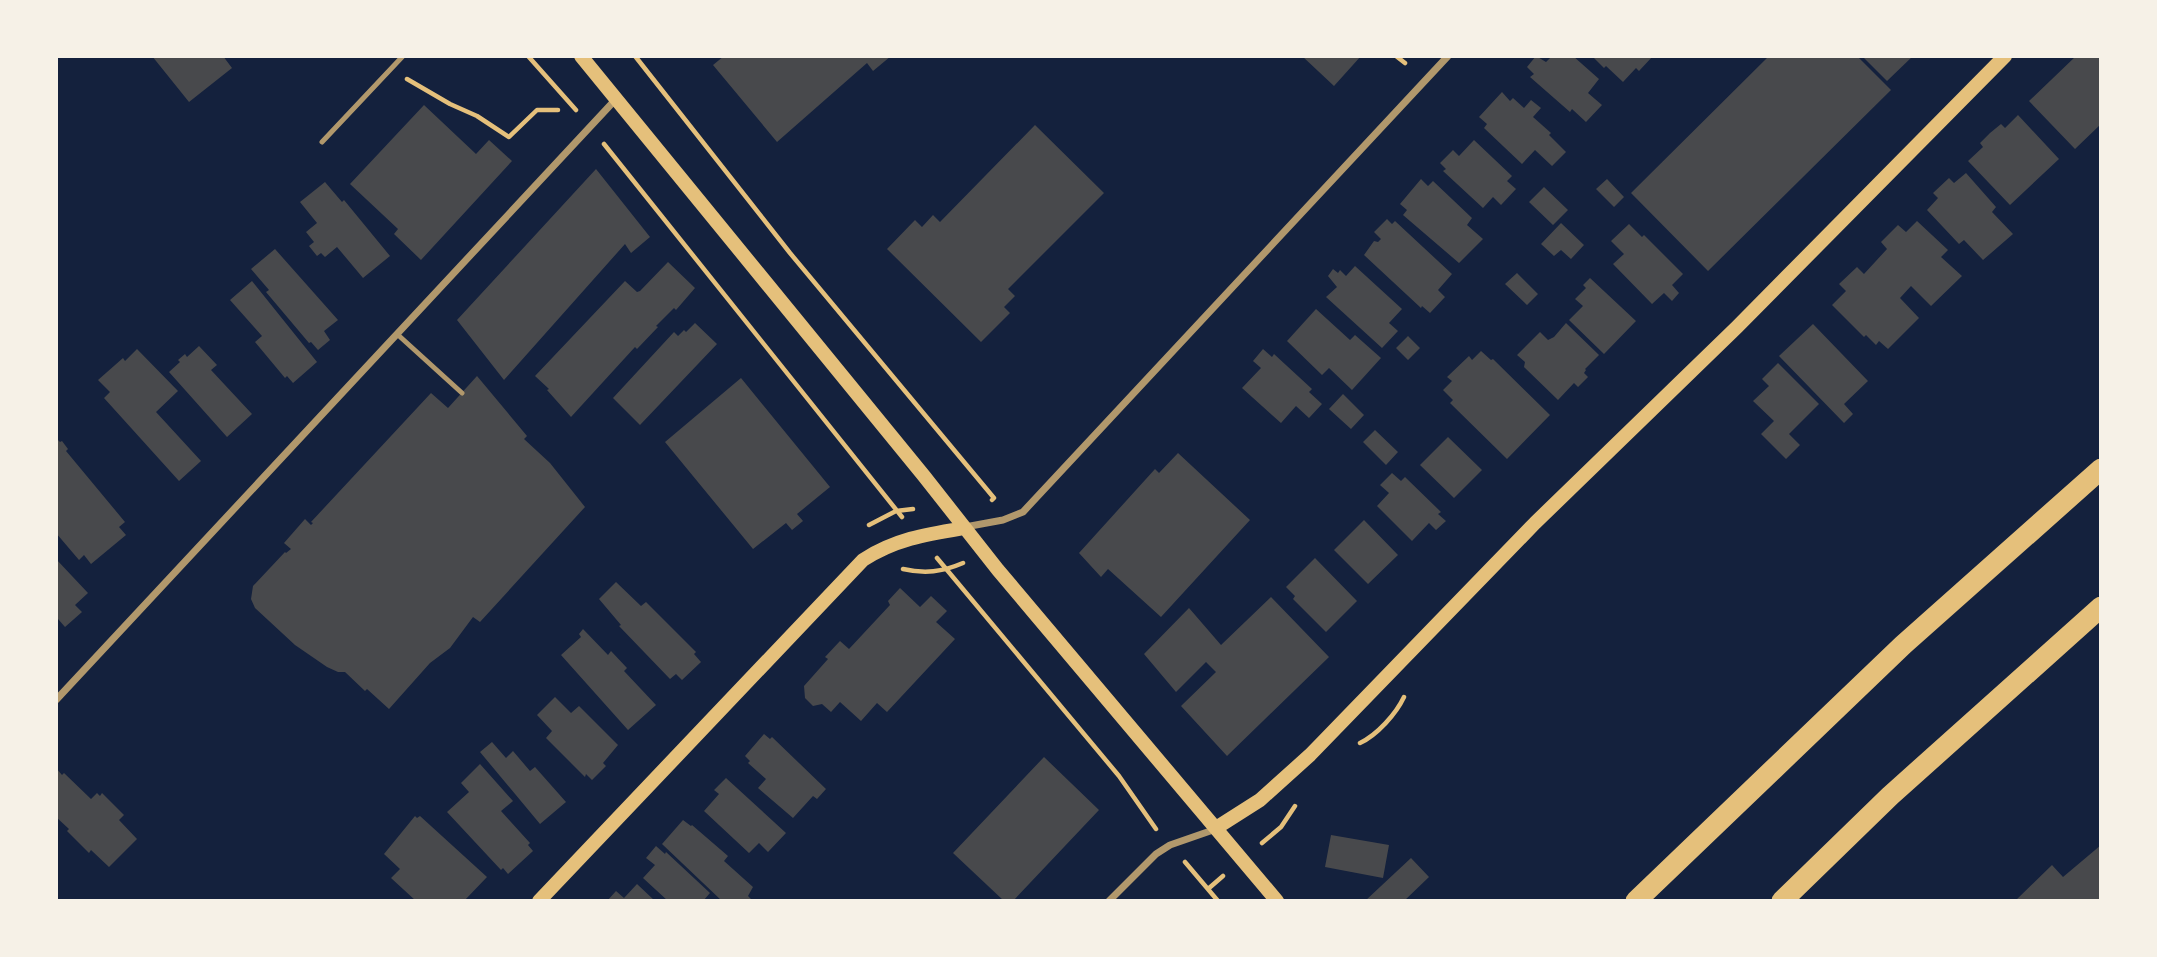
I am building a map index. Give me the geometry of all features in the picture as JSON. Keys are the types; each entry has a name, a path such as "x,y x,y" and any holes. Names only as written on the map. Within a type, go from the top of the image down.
{"highway":[{"path":"1636,901 1903,645 2101,469"},
{"path":"1782,901 1890,796 2101,607"}],"main road":[{"path":"581,56 1018,595 1277,901"},
{"path":"1216,828 1261,800 1310,755 1535,523 1737,327 2005,56"},
{"path":"539,901 852,571 878,550 918,536 964,528"}],"street":[{"path":"964,528 1003,520 1023,512 1448,56"},
{"path":"56,700 616,99"},
{"path":"1109,901 1156,854 1170,845 1216,828"}],"lane":[{"path":"322,142 403,56"},
{"path":"397,334 461,393"}],"path":[{"path":"528,56 564,95"},
{"path":"635,56 790,253 994,498"},
{"path":"1396,56 1405,63"},
{"path":"391,69 450,104 477,116 509,137 537,110 558,110"},
{"path":"617,160 868,477 1119,776 1149,821 1218,901"}],"building":[{"path":"152,56 223,56 232,68 189,102"},
{"path":"724,56 891,56 873,71 867,63 777,142 713,65"},
{"path":"1302,56 1361,56 1334,86"},
{"path":"1536,56 1546,62 1552,56 1573,56 1599,79 1588,93 1602,105 1586,122 1572,109 1570,112 1530,77 1534,74 1527,67"},
{"path":"1592,56 1653,56 1639,71 1636,68 1623,82"},
{"path":"1769,56 1857,56 1891,90 1708,271 1631,193"},
{"path":"1862,56 1913,56 1887,81"},
{"path":"2076,56 2101,56 2101,124 2075,149 2029,101"},
{"path":"1502,92 1510,101 1513,98 1524,108 1531,100 1541,108 1533,117 1551,133 1549,135 1566,152 1552,166 1535,150 1522,164 1484,128 1487,124 1479,117"},
{"path":"424,105 476,154 489,140 512,161 421,260 394,234 398,229 350,184"},
{"path":"2018,115 2059,159 2010,205 1968,161 1983,147 1980,143 1990,133 2001,124 2005,128"},
{"path":"1035,125 1104,193 1008,289 1015,296 1004,307 1010,313 981,342 887,249 915,220 922,227 933,215 940,222"},
{"path":"1474,140 1512,176 1507,181 1516,189 1501,205 1493,197 1483,208 1443,171 1446,169 1440,163 1453,150 1459,156"},
{"path":"596,169 650,237 631,253 625,244 504,380 457,320"},
{"path":"1966,173 1996,207 1992,212 2013,234 1983,260 1964,240 1959,244 1927,210 1938,198 1933,193 1949,178 1954,183"},
{"path":"1421,179 1428,186 1433,181 1472,218 1467,225 1483,239 1459,263 1403,215 1407,210 1400,204"},
{"path":"1607,179 1624,197 1614,207 1596,189"},
{"path":"325,182 342,202 344,200 390,256 363,278 337,247 325,257 321,253 317,256 309,246 314,242 306,232 317,223 300,202"},
{"path":"1544,187 1568,210 1553,225 1529,202"},
{"path":"1387,219 1392,224 1395,221 1452,274 1438,290 1445,297 1430,313 1422,306 1421,308 1364,255 1374,241 1381,239 1374,232"},
{"path":"1917,221 1948,250 1941,257 1962,276 1931,306 1911,286 1900,298 1919,318 1888,349 1879,341 1876,345 1866,335 1864,337 1832,305 1846,291 1839,284 1857,267 1864,274 1887,249 1881,242 1898,225 1906,232"},
{"path":"1561,223 1584,245 1571,259 1561,250 1554,256 1541,244"},
{"path":"1629,224 1642,237 1644,235 1683,274 1672,285 1679,293 1672,301 1664,293 1652,304 1613,264 1624,254 1611,241"},
{"path":"275,249 338,320 324,331 330,340 318,350 266,292 269,290 251,269"},
{"path":"668,262 695,288 637,349 635,347 571,417 535,376 625,281 637,292 640,291"},
{"path":"1355,266 1402,309 1389,323 1398,331 1382,348 1326,297 1337,287 1328,276 1333,269 1338,273 1340,270 1346,276"},
{"path":"1517,273 1538,294 1527,305 1505,284"},
{"path":"1590,278 1636,321 1604,354 1569,320 1583,306 1575,299 1586,288 1583,285"},
{"path":"252,281 317,362 293,383 287,376 285,378 255,342 262,336 230,300"},
{"path":"1316,309 1350,340 1355,335 1381,358 1352,390 1329,368 1322,375 1287,341"},
{"path":"695,323 717,344 640,425 613,398 674,332 678,336"},
{"path":"1566,323 1599,355 1585,369 1584,373 1588,377 1578,387 1574,383 1558,400 1524,367 1525,362 1517,355 1540,332 1548,340"},
{"path":"1813,324 1868,381 1844,404 1853,414 1844,423 1779,356"},
{"path":"1408,336 1420,348 1408,360 1396,348"},
{"path":"199,346 217,365 211,370 252,414 227,437 169,372 180,362 178,360 185,354 187,357"},
{"path":"137,349 178,391 156,412 201,461 179,481 104,398 110,392 98,380"},
{"path":"1263,349 1272,357 1274,354 1312,389 1309,392 1322,404 1309,418 1296,406 1281,423 1242,388 1261,368 1253,361"},
{"path":"1481,351 1493,359 1550,415 1507,459 1450,403 1453,400 1443,390 1452,381 1447,377 1469,356 1472,360"},
{"path":"1778,363 1819,404 1789,434 1800,445 1786,459 1761,434 1774,421 1753,401 1769,386 1762,379"},
{"path":"477,376 527,436 524,439 550,463 585,507 480,622 473,617 450,648 430,663 389,709 345,672 327,667 295,645 255,608 251,599 253,586 291,549 284,543 305,519 311,525 313,523 311,522 431,393 448,408"},
{"path":"741,378 830,487 797,514 803,521 792,530 786,523 753,549 665,442"},
{"path":"1343,394 1364,415 1351,429 1329,409"},
{"path":"1375,430 1398,452 1386,465 1363,442"},
{"path":"1448,437 1482,470 1454,498 1420,465"},
{"path":"56,438 62,441 68,449 66,451 125,522 119,527 126,535 91,564 84,555 79,560 56,533"},
{"path":"1178,453 1250,520 1161,617 1108,569 1101,577 1079,553 1155,469 1159,473"},
{"path":"1392,473 1401,481 1405,477 1441,512 1438,514 1446,521 1436,530 1429,523 1412,541 1377,506 1389,493 1380,485"},
{"path":"1364,520 1398,555 1368,584 1334,550"},
{"path":"1315,558 1357,601 1326,632 1293,599 1295,596 1286,587"},
{"path":"56,559 88,593 75,605 82,612 65,627 58,619 56,621"},
{"path":"616,582 641,606 646,602 696,652 694,654 701,662 682,680 676,674 670,679 619,626 621,625 599,599"},
{"path":"900,588 920,607 931,596 947,611 936,622 955,639 887,712 877,703 861,721 840,702 831,712 822,704 813,706 805,698 804,686 828,659 825,657 840,641 849,649 890,605 888,601"},
{"path":"1271,597 1329,657 1227,756 1181,706 1216,672 1206,662 1176,692 1144,654 1189,608 1221,645"},
{"path":"583,629 608,655 611,651 627,668 624,671 656,705 628,730 561,655 581,637 579,634"},
{"path":"555,697 571,713 579,706 618,745 603,763 606,766 592,780 586,774 585,777 546,738 552,731 537,715"},
{"path":"764,734 770,739 772,737 826,789 817,799 813,796 793,818 758,788 766,779 748,763 750,761 745,756"},
{"path":"492,742 506,758 513,751 530,771 535,767 566,802 540,824 480,752"},
{"path":"1044,757 1099,810 1013,901 1004,901 953,853"},
{"path":"480,764 513,801 501,811 530,843 528,845 533,851 508,874 503,868 501,870 447,812 469,792 461,783"},
{"path":"56,768 91,799 97,793 100,796 102,793 124,815 119,820 137,839 109,867 91,850 89,853 56,817"},
{"path":"726,778 786,833 768,852 759,843 749,853 704,811 719,794 714,790"},
{"path":"415,816 420,816 487,877 464,901 416,901 391,878 400,869 384,854"},
{"path":"683,820 728,856 724,861 753,887 748,896 753,901 722,901 662,844"},
{"path":"1331,835 1389,845 1383,878 1325,867"},
{"path":"2101,845 2101,901 2015,901 2052,865 2063,877"},
{"path":"656,846 710,893 703,901 668,901 643,878 655,865 646,858"},
{"path":"1411,858 1429,877 1404,901 1365,901"},
{"path":"637,884 655,901 607,901 616,891 624,898"}]}
